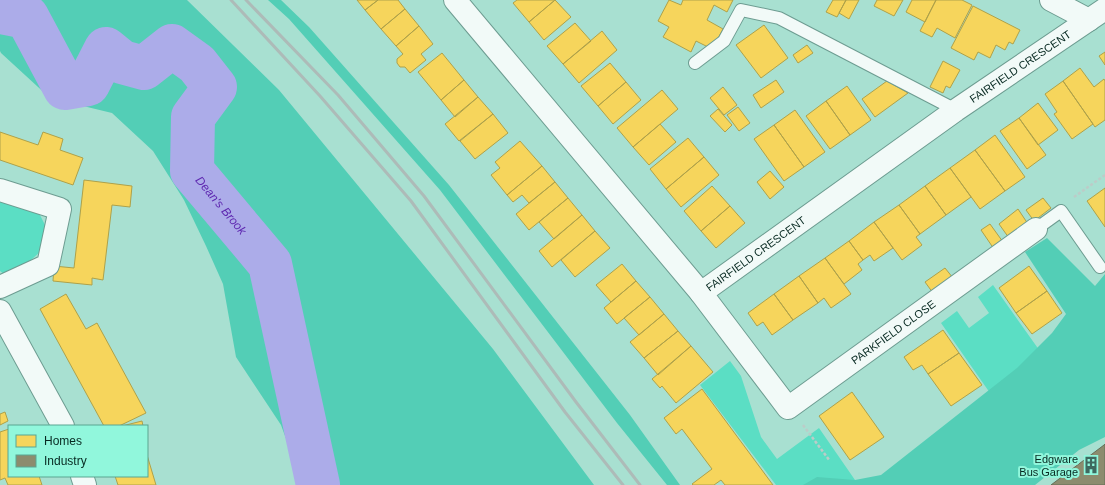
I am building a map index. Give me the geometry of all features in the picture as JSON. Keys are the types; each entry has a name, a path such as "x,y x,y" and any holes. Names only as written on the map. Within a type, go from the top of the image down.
{"street":[{"name":"FAIRFIELD CRESCENT","path":"455,0 701,293 956,110 1097,15"},
{"path":"1051,0 1097,15"},
{"path":"0,190 60,209 48,265 0,287"},
{"name":"PARKFIELD CLOSE","path":"788,408 1036,229"},
{"path":"701,293 788,408"},
{"path":"0,311 62,425"}],"lane":[{"path":"694,63 724,41 741,10 779,18 956,110"},
{"name":"PARKFIELD CLOSE","path":"1036,229 1061,211 1100,267"}],"path":[{"path":"788,408 830,461"}],"green space":[{"path":"0,0 187,0 279,90 493,349 594,485 303,485 281,425 236,357 223,284 184,200 153,151 112,113 50,98 1,53"},
{"path":"268,0 281,0 309,27 449,185 630,415 680,485 667,485 617,423 440,190 289,19"},
{"path":"0,202 24,206 39,213 46,227 41,251 31,260 4,274 0,271"},
{"path":"1047,238 1095,286 1105,274 1105,437 1079,450 1035,485 803,485 817,477 855,480 881,475 1017,368 1052,333 1066,314 1025,252"},
{"path":"993,285 1042,354 990,393 941,323 957,311 969,328 989,313 978,297"},
{"path":"730,361 741,376 761,437 777,459 819,428 855,480 845,485 776,485 700,385"}],"building: Homes":[{"path":"357,0 378,0 365,10"},
{"path":"378,0 398,0 405,9 381,29 365,10"},
{"path":"517,0 555,0 529,22 513,3"},
{"path":"555,0 571,17 544,40 529,22"},
{"path":"669,0 681,5 683,0 733,0 727,12 714,5 707,20 723,29 712,49 696,41 691,52 663,37 669,27 658,21"},
{"path":"833,0 846,0 837,17 826,12"},
{"path":"846,0 859,0 849,19 839,13"},
{"path":"877,0 903,0 894,16 874,6"},
{"path":"912,0 936,0 925,22 906,12"},
{"path":"936,0 962,0 972,5 955,38 937,28 932,37 920,31"},
{"path":"973,6 1020,30 1013,44 1009,42 1005,50 996,45 990,58 978,52 974,60 951,48"},
{"path":"405,9 419,26 396,46 381,29"},
{"path":"575,23 591,41 563,64 547,46"},
{"path":"764,25 788,58 761,78 736,45"},
{"path":"419,26 433,44 421,54 426,60 410,73 405,67 400,67 397,63 397,59 403,54 396,46"},
{"path":"602,31 617,50 579,83 563,64"},
{"path":"807,45 813,53 798,63 793,55"},
{"path":"1105,52 1105,65 1099,56"},
{"path":"442,53 464,80 441,100 418,72"},
{"path":"943,61 960,70 950,88 946,86 943,93 930,87"},
{"path":"610,63 626,82 598,106 581,86"},
{"path":"1080,68 1094,87 1104,79 1105,81 1105,120 1095,127 1063,81"},
{"path":"464,80 478,97 455,117 441,100"},
{"path":"776,80 784,92 761,108 753,95"},
{"path":"887,81 908,93 875,117 862,99"},
{"path":"1063,81 1093,124 1072,139 1054,114 1057,112 1045,94"},
{"path":"626,82 641,100 613,124 598,106"},
{"path":"847,86 871,120 850,135 826,101"},
{"path":"723,87 737,105 724,115 710,98"},
{"path":"662,90 678,109 633,147 617,128"},
{"path":"478,97 493,114 459,141 445,124"},
{"path":"826,101 850,135 830,149 806,116"},
{"path":"1038,103 1058,130 1038,145 1019,118"},
{"path":"738,107 750,123 739,131 727,115"},
{"path":"718,109 732,125 725,132 710,116"},
{"path":"795,110 825,152 804,167 774,125"},
{"path":"493,114 508,133 475,159 460,141"},
{"path":"1019,118 1046,155 1027,169 1000,131"},
{"path":"660,124 676,142 649,165 633,147"},
{"path":"774,125 804,167 784,181 754,139"},
{"path":"0,132 38,145 43,132 63,139 60,150 83,158 73,185 0,160"},
{"path":"995,135 1025,177 1005,191 975,150"},
{"path":"688,138 704,157 666,189 650,169"},
{"path":"520,141 542,166 507,195 491,175 500,168 495,162"},
{"path":"975,150 1005,191 980,209 950,168"},
{"path":"704,157 719,175 681,207 666,189"},
{"path":"542,166 555,182 529,203 522,195 513,202 507,195"},
{"path":"950,168 971,197 946,215 925,186"},
{"path":"770,171 784,187 770,199 757,182"},
{"path":"84,180 132,186 130,207 112,205 103,280 92,278 92,285 53,281 54,266 74,268"},
{"path":"555,182 568,198 529,230 516,214"},
{"path":"712,186 730,206 701,231 684,211"},
{"path":"925,186 946,215 920,234 899,205"},
{"path":"1105,188 1105,227 1087,201"},
{"path":"568,198 582,215 554,239 539,222"},
{"path":"1043,198 1051,208 1034,221 1026,210"},
{"path":"899,205 920,234 916,237 922,245 902,260 874,222"},
{"path":"730,206 745,223 716,248 701,231"},
{"path":"1018,209 1028,224 1009,238 999,224"},
{"path":"582,215 595,231 552,267 539,251"},
{"path":"874,222 893,248 874,261 870,255 863,260 849,241"},
{"path":"990,224 1003,242 994,249 981,230"},
{"path":"595,231 610,248 575,277 561,260"},
{"path":"849,241 863,260 858,264 862,270 844,284 825,258"},
{"path":"825,258 851,294 831,308 824,298 818,303 799,276"},
{"path":"622,264 636,281 611,302 596,285"},
{"path":"1029,266 1047,291 1016,313 999,288"},
{"path":"945,268 953,278 933,293 925,282"},
{"path":"799,276 818,303 793,320 774,294"},
{"path":"636,281 650,297 617,324 604,308"},
{"path":"1047,291 1062,313 1032,334 1016,313"},
{"path":"66,294 86,329 97,323 146,413 121,425 103,425 40,309"},
{"path":"774,294 793,320 772,335 763,322 757,326 748,313"},
{"path":"650,297 664,314 639,335 624,318"},
{"path":"664,314 678,331 644,358 630,342"},
{"path":"943,330 959,353 928,374 922,365 913,370 904,357"},
{"path":"678,331 691,346 658,375 644,358"},
{"path":"691,346 713,372 676,403 662,386 660,388 652,379"},
{"path":"959,353 982,385 951,406 928,374"},
{"path":"702,389 773,485 725,485 721,480 714,485 692,484 712,469 682,429 676,434 664,418"},
{"path":"852,392 884,437 850,460 819,416"},
{"path":"5,412 8,421 0,425 0,414"},
{"path":"142,421 143,425 126,425"},
{"path":"8,429 8,477 39,477 42,485 8,485 5,478 0,480 0,432"},
{"path":"148,458 156,485 118,485 115,477 148,477"}],"building: Industry":[{"name":"Edgware Bus Garage","path":"1105,444 1105,485 1051,485 1104,445"}],"waterway":[{"name":"Dean's Brook","path":"0,12 27,17 65,88 88,84 106,49 122,62 144,68 172,46 197,64 215,87 193,117 192,171 270,264 318,485"}],"railway":[{"path":"231,0 320,96 411,201 565,412 623,485"},
{"path":"246,0 338,95 424,196 576,402 640,485"}],"place":[{"name":"Edgware Bus Garage","path":"1091,465"}]}
